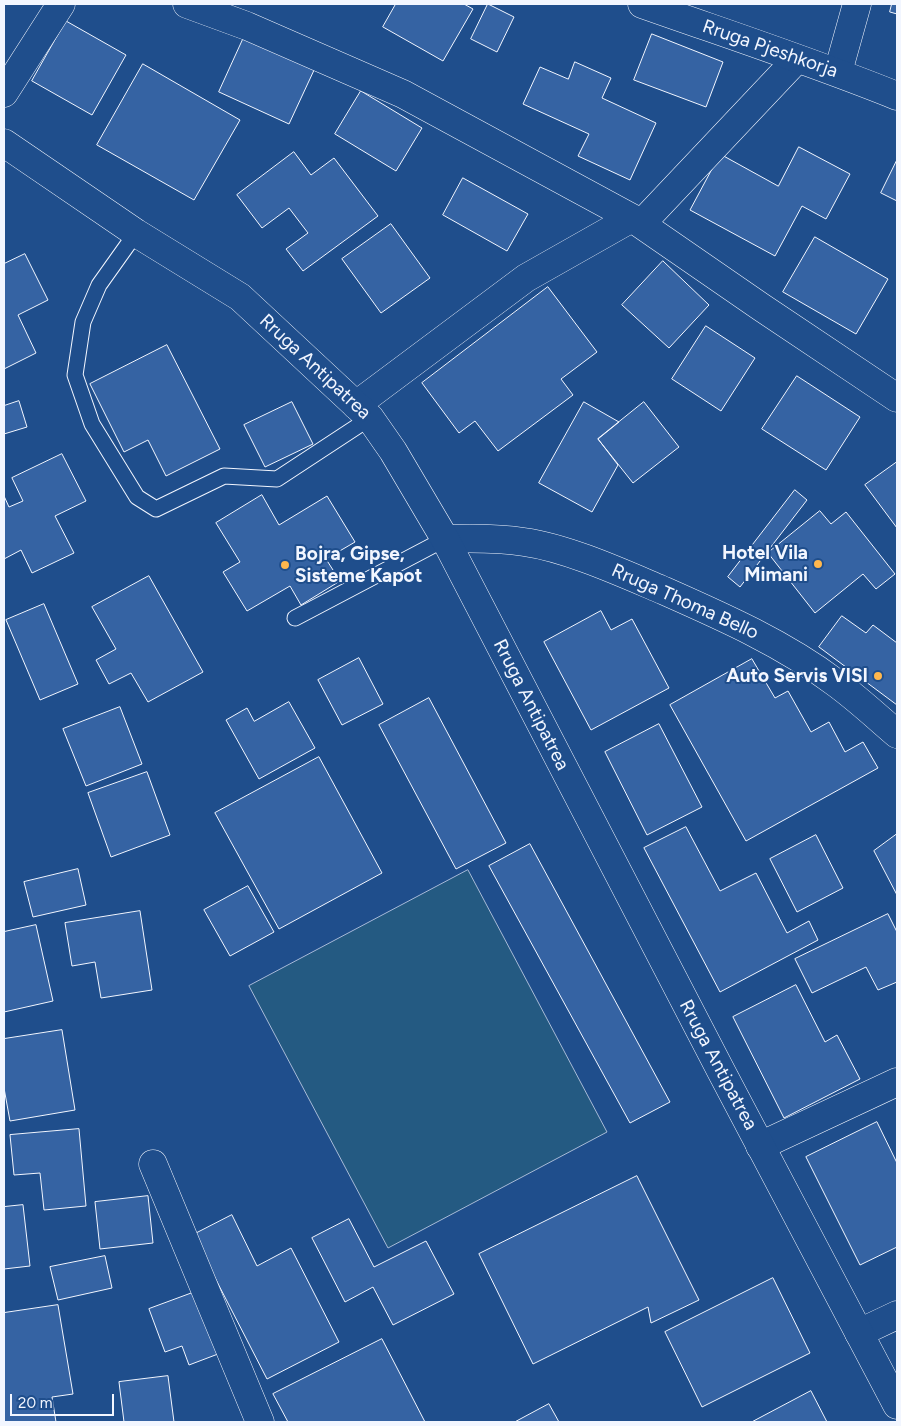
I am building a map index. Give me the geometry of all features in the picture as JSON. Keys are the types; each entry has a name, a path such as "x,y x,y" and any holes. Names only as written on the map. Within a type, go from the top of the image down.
{"street":[{"path":"4,93 61,4"},
{"path":"187,4 247,26 403,94 637,221 897,398"},
{"name":"Rruga Pjeshkorja","path":"642,4 838,72 897,96"},
{"path":"838,72 857,4"},
{"path":"363,412 526,278 637,221 797,59"},
{"name":"Rruga Antipatrea","path":"4,143 136,233 240,297 363,412 394,451 445,539 760,1146 897,1405"},
{"name":"Rruga Thoma Bello","path":"445,539 483,538 526,542 564,552 625,574 770,641 836,683 897,734"},
{"path":"760,1146 897,1082"},
{"path":"153,1164 260,1422"},
{"path":"859,1333 897,1314"}],"lane":[{"path":"136,233 99,285 83,322 74,375 92,424 136,497 156,509 224,476 277,479 363,412"},
{"path":"295,618 445,539"}],"shaded area":[{"path":"468,870 607,1132 388,1248 249,986"}],"building":[{"path":"396,4 464,4 473,9 443,61 383,27"},
{"path":"488,4 514,17 497,52 471,39"},
{"path":"892,4 897,4 897,14 890,12"},
{"path":"66,21 126,55 92,115 32,81"},
{"path":"652,34 723,62 706,107 634,80"},
{"path":"245,35 315,68 289,124 219,92"},
{"path":"575,62 611,78 602,98 656,123 630,180 578,156 589,134 523,104 540,67 568,79"},
{"path":"143,64 240,120 194,200 97,145"},
{"path":"361,91 422,128 396,171 335,134"},
{"path":"799,147 850,174 826,219 802,206 775,256 690,210 720,154 778,186"},
{"path":"294,152 311,175 334,158 378,216 303,271 286,249 308,233 289,208 262,228 237,195"},
{"path":"897,160 897,201 881,193"},
{"path":"463,178 528,214 507,251 443,215"},
{"path":"391,224 430,278 381,313 342,259"},
{"path":"815,237 888,279 856,334 783,292"},
{"path":"25,254 48,300 18,315 36,353 4,369 4,264"},
{"path":"663,261 709,305 669,348 622,305"},
{"path":"548,287 597,352 561,379 573,395 498,451 475,421 459,433 422,383"},
{"path":"706,326 755,358 721,411 672,379"},
{"path":"167,345 220,449 166,476 148,440 124,452 90,384"},
{"path":"797,376 860,417 826,470 762,429"},
{"path":"19,401 27,427 4,434 4,406"},
{"path":"292,402 313,444 265,467 244,425"},
{"path":"584,402 619,422 598,439 618,465 592,512 539,483"},
{"path":"644,402 679,447 633,483 598,439"},
{"path":"62,454 86,501 55,516 74,553 32,573 21,550 4,559 4,496 9,507 23,501 12,478"},
{"path":"897,462 897,528 865,485"},
{"path":"795,490 807,500 740,587 728,577"},
{"path":"262,495 279,525 327,496 355,542 326,559 340,581 301,605 290,586 247,611 223,572 240,562 216,523"},
{"path":"820,511 831,524 846,512 895,574 876,589 863,574 815,613 768,553"},
{"path":"149,576 203,672 148,702 131,673 109,684 96,660 116,649 92,607"},
{"path":"44,604 78,684 40,700 6,620"},
{"path":"601,611 611,630 632,619 669,688 591,730 544,642"},
{"name":"Auto Servis VISI","path":"842,616 866,633 873,625 897,643 897,705 819,647"},
{"path":"359,658 383,704 342,725 318,680"},
{"path":"752,659 775,698 788,691 811,732 829,722 845,752 863,742 878,768 746,841 670,705"},
{"path":"429,698 506,843 456,869 379,725"},
{"path":"289,702 315,748 259,779 226,720 247,708 254,721"},
{"path":"120,707 142,764 86,786 63,729"},
{"path":"659,724 702,807 647,835 605,752"},
{"path":"319,757 382,873 279,929 215,813"},
{"path":"147,772 170,835 111,857 88,793"},
{"path":"686,827 720,891 756,873 787,933 809,921 818,940 720,992 644,848"},
{"path":"897,834 897,895 874,851"},
{"path":"816,835 843,888 797,912 770,859"},
{"path":"530,844 670,1102 630,1123 489,866"},
{"path":"78,869 86,905 33,917 24,882"},
{"path":"248,886 274,932 230,956 204,910"},
{"path":"140,911 152,990 101,998 95,962 72,966 65,923"},
{"path":"888,914 897,932 897,982 878,990 866,967 812,993 795,959"},
{"path":"36,925 53,1001 4,1012 4,932"},
{"path":"796,985 825,1042 837,1035 860,1079 784,1118 733,1017"},
{"path":"62,1030 75,1110 10,1121 4,1088 4,1039"},
{"path":"877,1122 897,1163 897,1247 860,1265 806,1157"},
{"path":"79,1129 86,1206 44,1210 40,1173 14,1175 10,1135"},
{"path":"637,1176 699,1300 651,1323 648,1307 533,1364 479,1254"},
{"path":"148,1196 153,1243 100,1249 95,1202"},
{"path":"23,1205 30,1266 4,1269 4,1207"},
{"path":"232,1215 257,1266 291,1248 339,1342 267,1379 193,1235"},
{"path":"349,1219 374,1267 426,1241 454,1294 393,1325 373,1287 345,1302 312,1238"},
{"path":"105,1256 112,1288 58,1300 50,1267"},
{"path":"773,1278 810,1353 702,1407 665,1332"},
{"path":"195,1292 218,1354 189,1365 182,1346 165,1352 149,1309"},
{"path":"58,1305 73,1394 52,1397 56,1422 4,1422 4,1313"},
{"path":"382,1339 425,1422 288,1422 273,1394"},
{"path":"168,1376 174,1422 124,1422 119,1382"},
{"path":"811,1391 827,1422 752,1422"},
{"path":"549,1404 559,1422 515,1422"}],"place":[{"name":"Hotel Vila Mimani","path":"818,564"},
{"name":"Bojra, Gipse, Sisteme Kapot","path":"285,565"},
{"name":"Auto Servis VISI","path":"878,676"}]}
